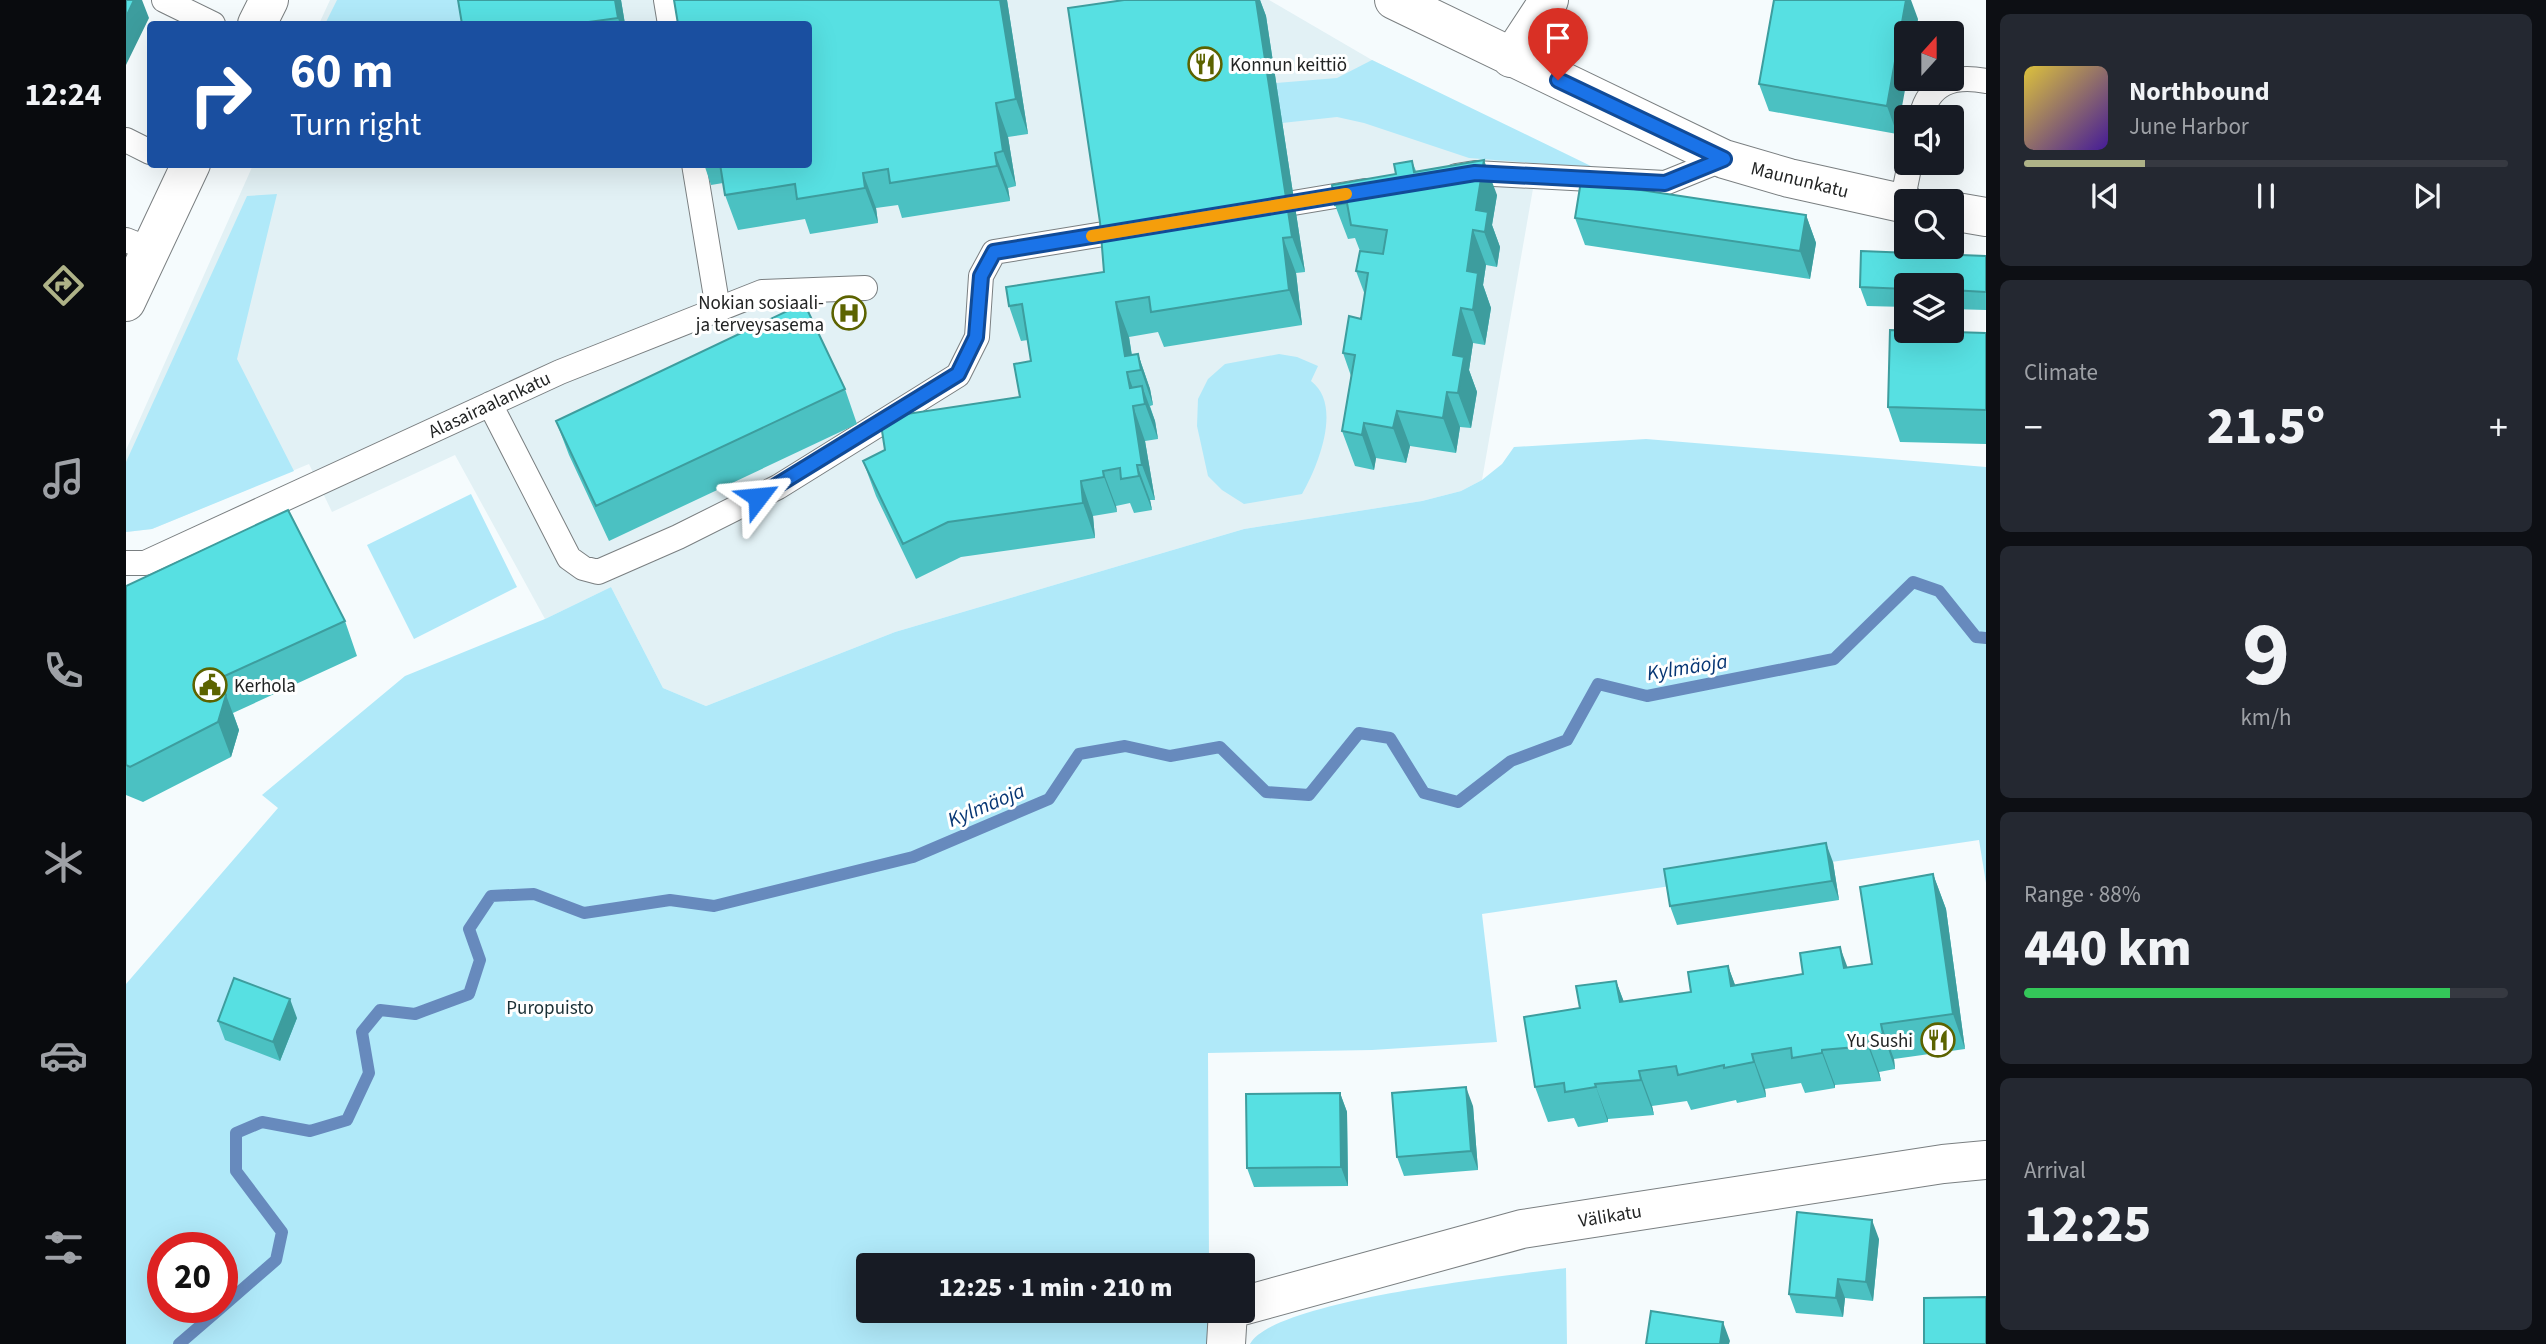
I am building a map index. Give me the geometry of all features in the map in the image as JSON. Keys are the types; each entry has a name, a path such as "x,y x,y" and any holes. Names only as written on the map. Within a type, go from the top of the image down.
{"street":[{"path":"258,21 269,0"},
{"name":"Maununkatu","path":"1394,0 1724,159 1789,178 1894,201"},
{"path":"1511,58 1549,0"},
{"path":"126,302 138,245 184,168"},
{"path":"1964,213 1986,217"},
{"name":"Välikatu","path":"1255,1302 1522,1229 1943,1164 1986,1160"},
{"path":"1226,1344 1227,1323"}],"lane":[{"path":"164,0 207,21"},
{"path":"666,0 670,21"},
{"path":"1927,105 1935,88 1949,79 1986,81"},
{"path":"126,140 147,150"},
{"path":"1435,180 1475,173 1665,183 1724,159"},
{"path":"695,168 718,309"},
{"path":"1234,212 1395,186"},
{"path":"490,404 569,558 583,568 598,572 678,537 778,486 958,374 976,337 981,276 994,252 1154,226"},
{"name":"Alasairaalankatu","path":"126,563 145,563 560,372 762,292 865,288"}],"shaded area":[{"name":"Nokian sosiaali- ja terveysasema","path":"330,0 1269,0 1372,60 1541,143 1482,480 1461,491 1422,501 1244,529 895,632 706,706 663,688 611,587 545,619 455,455 332,512 309,464 152,529 126,532 126,450 252,168 812,168 812,21 320,21"}],"green space":[{"path":"337,0 459,0 462,21 326,21"},
{"path":"1372,60 1595,168 1469,158 1364,123 1337,117 1282,123 1276,83 1337,78"},
{"path":"277,194 237,359 294,471 152,529 126,532 126,462 247,196"},
{"path":"1279,354 1297,357 1318,366 1311,381 1320,392 1325,405 1324,436 1315,468 1302,494 1244,504 1222,490 1208,476 1197,426 1198,399 1208,379 1225,364"},
{"name":"Puropuisto","path":"1646,439 1986,467 1986,883 1979,840 1482,914 1497,1042 1372,1050 1208,1053 1209,1253 856,1253 856,1323 1209,1323 1209,1344 126,1344 126,984 278,808 262,795 405,676 545,619 611,587 663,688 706,706 895,632 1244,529 1422,501 1461,491 1482,480 1502,464 1514,447"},
{"path":"471,494 517,587 414,639 367,545"},
{"path":"1566,1268 1567,1344 1250,1344 1268,1328 1346,1302 1396,1292"}],"building":[{"path":"126,0 134,0 126,17"},
{"path":"458,0 615,0 618,18 596,21 462,21"},
{"path":"674,0 1000,0 1016,99 996,103 1003,151 995,153 997,166 890,183 888,169 863,173 865,188 797,199 795,184 725,195 721,168 812,168 812,21 678,21"},
{"path":"1124,0 1256,0 1292,237 1283,238 1289,290 1151,312 1149,297 1116,302 1125,356 1138,354 1141,370 1127,372 1130,388 1142,386 1145,404 1133,406 1142,465 1137,465 1139,476 1121,479 1120,468 1103,471 1104,477 1081,481 1083,503 948,522 903,544 863,461 885,450 880,418 1020,397 1014,364 1031,361 1022,304 1009,306 1006,287 1104,272 1100,222 1068,8"},
{"path":"1774,0 1906,0 1902,21 1894,21 1894,67 1887,106 1759,84"},
{"path":"1484,160 1476,210 1488,212 1485,232 1473,230 1467,271 1478,273 1473,310 1461,308 1453,355 1464,357 1458,393 1447,392 1443,418 1397,411 1393,428 1364,423 1362,435 1342,431 1355,355 1343,353 1349,316 1361,319 1368,273 1356,271 1360,251 1383,254 1387,230 1351,225 1347,203 1335,205 1332,185 1396,174 1394,164 1412,161 1414,172"},
{"path":"1581,181 1806,215 1800,251 1575,218"},
{"path":"1861,251 1894,252 1894,259 1964,259 1964,255 1986,256 1986,292 1964,291 1964,273 1894,273 1894,288 1860,287"},
{"path":"804,303 845,389 596,506 556,421"},
{"path":"1890,330 1894,330 1894,343 1964,343 1964,332 1986,333 1986,410 1888,407"},
{"name":"Kerhola","path":"288,510 345,621 218,679 226,695 218,722 130,767 126,765 126,586"},
{"path":"1826,843 1832,881 1670,906 1664,869"},
{"path":"1933,874 1953,1014 1881,1024 1883,1034 1866,1037 1868,1046 1822,1050 1822,1053 1792,1058 1791,1048 1752,1054 1754,1062 1724,1068 1724,1065 1678,1075 1676,1066 1639,1071 1641,1080 1595,1084 1596,1087 1565,1092 1564,1083 1535,1087 1524,1017 1580,1008 1576,986 1616,981 1620,1002 1691,992 1688,972 1728,966 1731,986 1803,974 1800,953 1840,947 1844,968 1872,964 1860,887"},
{"path":"234,978 290,999 273,1042 218,1021"},
{"path":"1466,1087 1471,1151 1397,1157 1392,1093"},
{"path":"1340,1093 1341,1167 1247,1168 1246,1094"},
{"path":"1797,1212 1872,1220 1866,1282 1838,1279 1836,1298 1789,1294"},
{"path":"1986,1297 1986,1344 1924,1344 1924,1298"},
{"path":"1651,1311 1723,1322 1720,1344 1646,1344"}],"waterway":[{"name":"Kylmäoja","path":"238,1293 276,1260 282,1232 236,1171 236,1133 262,1122 310,1131 347,1120 369,1073 362,1032 380,1010 415,1014 469,994 480,960 469,929 491,896 534,894 584,913 670,900 714,906 913,857 1049,799 1079,754 1125,746 1170,756 1220,747 1266,792 1309,795 1359,733 1390,738 1424,793 1458,802 1511,761 1567,740 1598,684 1647,696 1834,659 1913,582 1939,591 1976,637 1986,638"},
{"name":"Kylmäoja","path":"179,1344 203,1323"}],"slow traffic":[{"path":"1092,236 1346,194"}],"place":[{"name":"Konnun keittiö","path":"1205,64"},
{"name":"Nokian sosiaali- ja terveysasema","path":"849,313"},
{"name":"Kerhola","path":"210,685"},
{"name":"Yu Sushi","path":"1938,1040"}],"route":[{"path":"758,497 958,374 976,337 981,276 994,252 1475,173 1665,183 1724,159 1558,80"}]}
